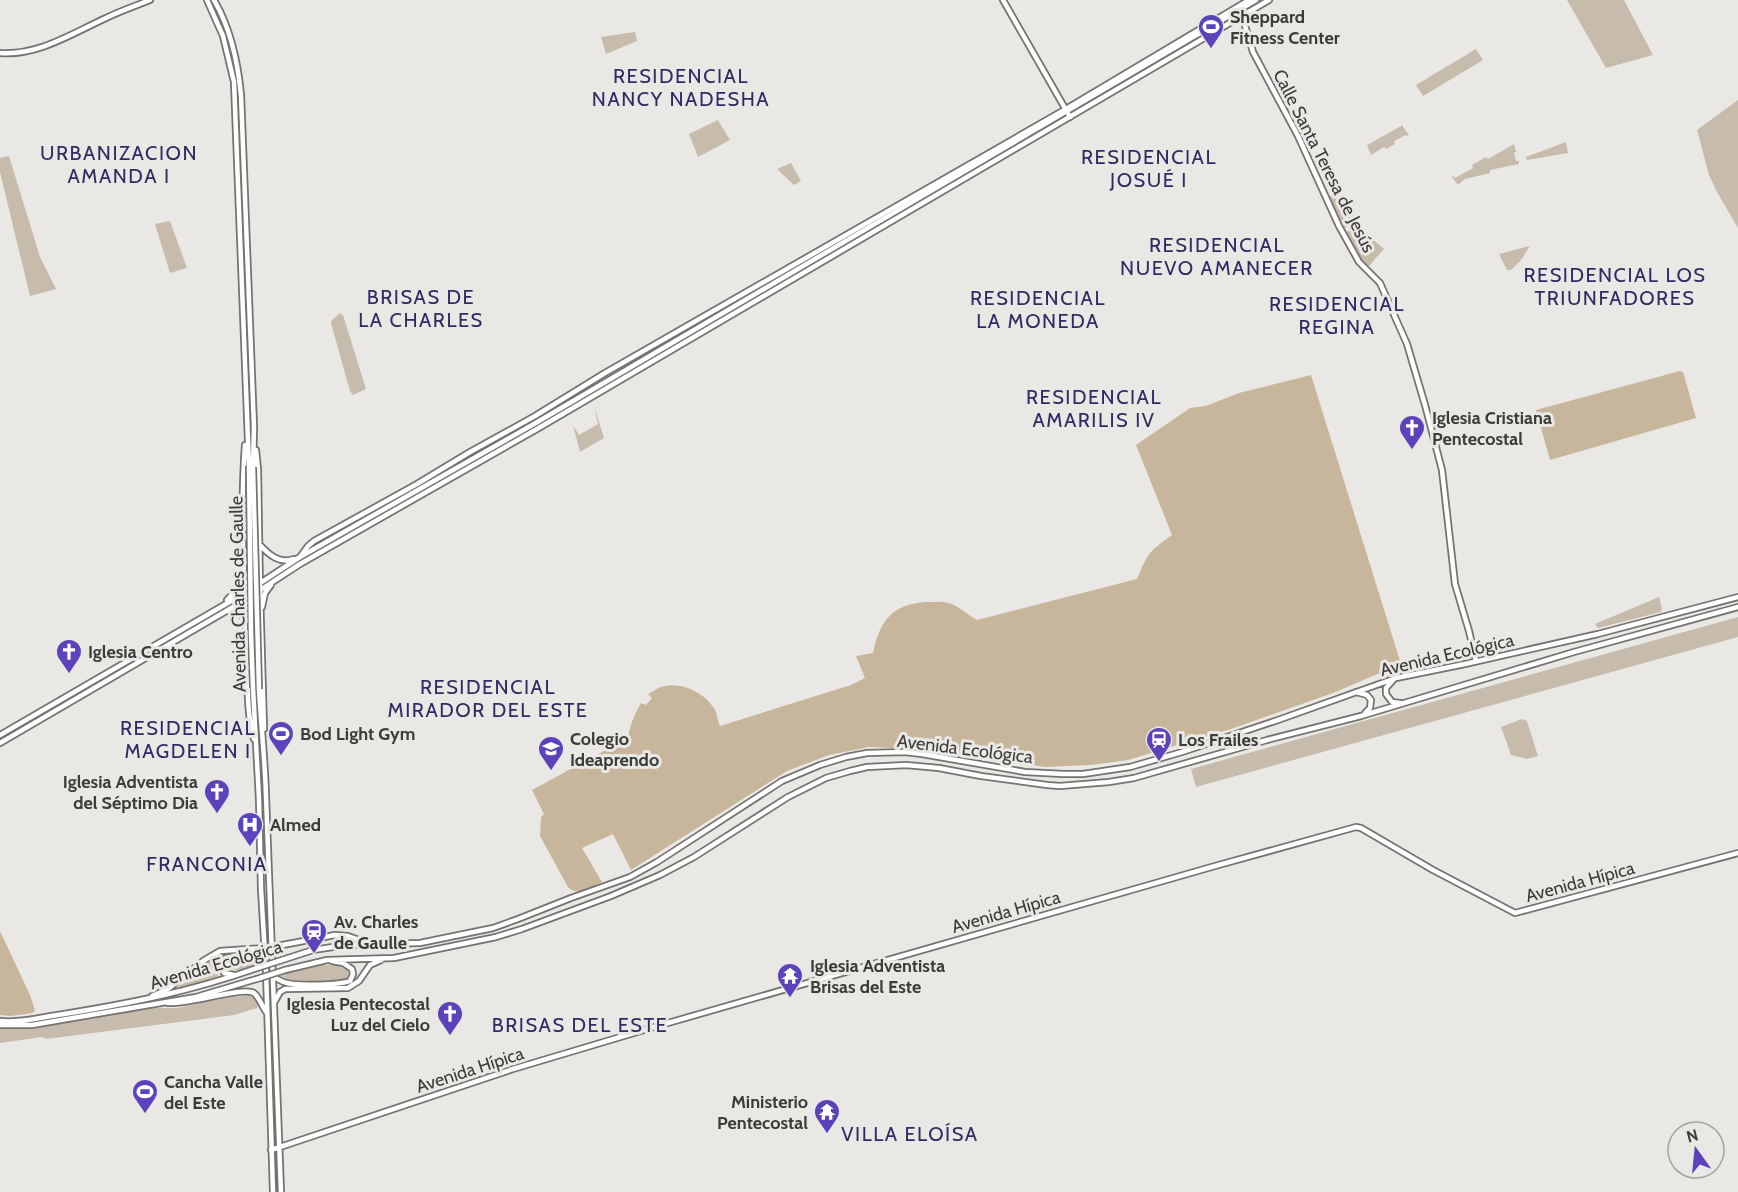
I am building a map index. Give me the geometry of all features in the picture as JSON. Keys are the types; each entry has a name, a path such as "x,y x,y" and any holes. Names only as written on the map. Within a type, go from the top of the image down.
{"main road":[{"path":"0,53 24,52 45,46 150,0"},
{"name":"Avenida Charles de Gaulle","path":"207,0 220,28 233,73 245,177 254,427 251,467 257,747 273,1192"},
{"name":"Avenida Charles de Gaulle","path":"214,0 230,35 240,85 238,178 246,427 251,467"},
{"path":"1003,0 1070,117"},
{"path":"1067,110 1249,0"},
{"path":"0,735 245,593 300,557 534,424 1256,0"},
{"path":"0,743 245,600 283,574 537,429 1269,0"},
{"name":"Calle Santa Teresa de Jesús","path":"1242,16 1253,52 1298,136 1339,226 1359,262 1380,283 1407,344 1442,470 1455,584 1476,661"},
{"path":"238,178 245,177"},
{"path":"246,427 244,459 245,600 251,727 257,747"},
{"path":"254,427 258,470 264,738"},
{"path":"259,544 273,557 282,561 300,557"},
{"path":"218,607 239,586 244,554"},
{"path":"260,622 265,593 283,574"},
{"name":"Avenida Ecológica","path":"0,1023 38,1019 193,989 313,950 345,945 420,943 493,928 630,877 782,781 800,772 846,757 867,753 905,753 940,756 1025,772 1083,774 1130,767 1182,753 1396,678 1598,634 1738,597"},
{"name":"Avenida Ecológica","path":"0,1023 32,1025 210,993 327,960 387,958 428,952 496,937 660,875 694,857 797,792 826,778 850,771 906,765 1060,786 1134,778 1405,704 1574,652 1738,607"},
{"path":"222,612 238,611 244,617 246,625"},
{"path":"1396,678 1388,684 1386,694 1392,702 1405,704"},
{"name":"Avenida Charles de Gaulle","path":"256,689 264,738 281,1192"},
{"path":"1354,692 1367,695 1371,700 1370,708 1360,716"},
{"name":"Avenida Hípica","path":"271,1150 513,1069 654,1027 1356,827 1515,913 1738,853"},
{"path":"272,947 335,935 348,936 369,944"},
{"path":"147,999 168,989 203,961 220,951 265,948"},
{"path":"237,975 228,974 222,970 221,965 226,958 265,956"},
{"path":"274,1001 285,989 348,988 356,984 370,965 387,958"},
{"path":"274,976 283,982 295,984 334,984 350,981 353,974 352,969 343,963 327,960"},
{"path":"162,1002 181,1004 248,991 256,996 267,1014"}],"shaded area":[{"path":"1567,0 1624,0 1653,55 1606,68"},
{"path":"635,32 637,41 606,54 601,37"},
{"path":"1476,49 1483,60 1423,96 1416,85"},
{"path":"1738,100 1738,228 1709,175 1697,130"},
{"path":"718,120 730,140 698,157 689,134"},
{"path":"1403,125 1409,135 1371,155 1367,145"},
{"path":"1566,142 1568,153 1527,160 1526,157"},
{"path":"1514,144 1516,161 1519,161 1519,164 1490,170 1490,173 1465,179 1458,185 1452,177 1455,178 1473,168 1472,165"},
{"path":"9,156 40,257 56,289 30,296 0,172 0,158"},
{"path":"791,163 801,181 794,185 777,169"},
{"path":"1337,191 1358,221 1343,229 1329,198"},
{"path":"170,221 187,268 170,273 155,224"},
{"path":"1360,225 1384,249 1368,267 1360,260 1345,233"},
{"path":"1530,246 1521,260 1511,270 1507,270 1499,254"},
{"path":"340,313 343,315 366,389 353,395 331,323"},
{"path":"1683,372 1696,418 1550,460 1536,410"},
{"path":"1311,375 1401,664 1333,693 1231,729 1128,760 1091,765 1045,767 927,749 869,747 829,755 787,771 631,870 613,834 582,848 602,882 580,891 568,887 540,836 541,817 544,814 532,790 628,738 641,703 646,705 652,698 648,694 669,685 693,690 712,705 720,726 851,685 865,678 856,656 873,653 879,632 884,624 895,611 904,607 925,602 946,602 977,620 1137,579 1150,553 1172,535 1136,445 1190,408 1206,406 1239,393"},
{"path":"594,406 604,438 580,452 573,425 579,435 598,424"},
{"path":"1659,597 1661,612 1598,628 1595,624"},
{"path":"1738,617 1738,637 1196,787 1191,769"},
{"path":"1522,719 1527,721 1538,756 1527,759 1511,755 1501,727"},
{"path":"0,931 30,995 35,1010 33,1013 0,1015"},
{"path":"223,954 226,955 218,965 218,976 176,989 206,964"},
{"path":"250,959 257,961 258,964 239,970 228,966 231,961"},
{"path":"315,965 336,965 348,970 348,976 342,980 294,982 280,975"},
{"path":"249,995 259,1004 257,1008 234,1015 0,1043 0,1027 27,1028 149,1008 177,1008"}],"place":[{"name":"Sheppard Fitness Center","path":"1211,50"},
{"name":"Iglesia Cristiana Pentecostal","path":"1412,451"},
{"name":"Iglesia Centro","path":"69,675"},
{"name":"Bod Light Gym","path":"281,757"},
{"name":"Los Frailes","path":"1159,763"},
{"name":"Colegio Ideaprendo","path":"551,772"},
{"name":"Iglesia Adventista del Séptimo Dia","path":"217,815"},
{"name":"Almed","path":"250,848"},
{"name":"Av. Charles de Gaulle","path":"314,955"},
{"name":"Iglesia Adventista Brisas del Este","path":"790,999"},
{"name":"Iglesia Pentecostal Luz del Cielo","path":"450,1037"},
{"name":"Cancha Valle del Este","path":"145,1115"},
{"name":"Ministerio Pentecostal","path":"827,1135"}],"district":[{"name":"RESIDENCIAL NANCY NADESHA","path":"681,88"},
{"name":"URBANIZACION AMANDA I","path":"119,164"},
{"name":"RESIDENCIAL JOSUÉ I","path":"1149,168"},
{"name":"RESIDENCIAL NUEVO AMANECER","path":"1217,256"},
{"name":"RESIDENCIAL LOS TRIUNFADORES","path":"1615,286"},
{"name":"BRISAS DE LA CHARLES","path":"421,308"},
{"name":"RESIDENCIAL LA MONEDA","path":"1038,310"},
{"name":"RESIDENCIAL REGINA","path":"1337,316"},
{"name":"RESIDENCIAL AMARILIS IV","path":"1094,408"},
{"name":"RESIDENCIAL MIRADOR DEL ESTE","path":"488,698"},
{"name":"RESIDENCIAL MAGDELEN I","path":"188,740"},
{"name":"FRANCONIA","path":"207,864"},
{"name":"BRISAS DEL ESTE","path":"580,1025"},
{"name":"VILLA ELOÍSA","path":"910,1134"}]}
